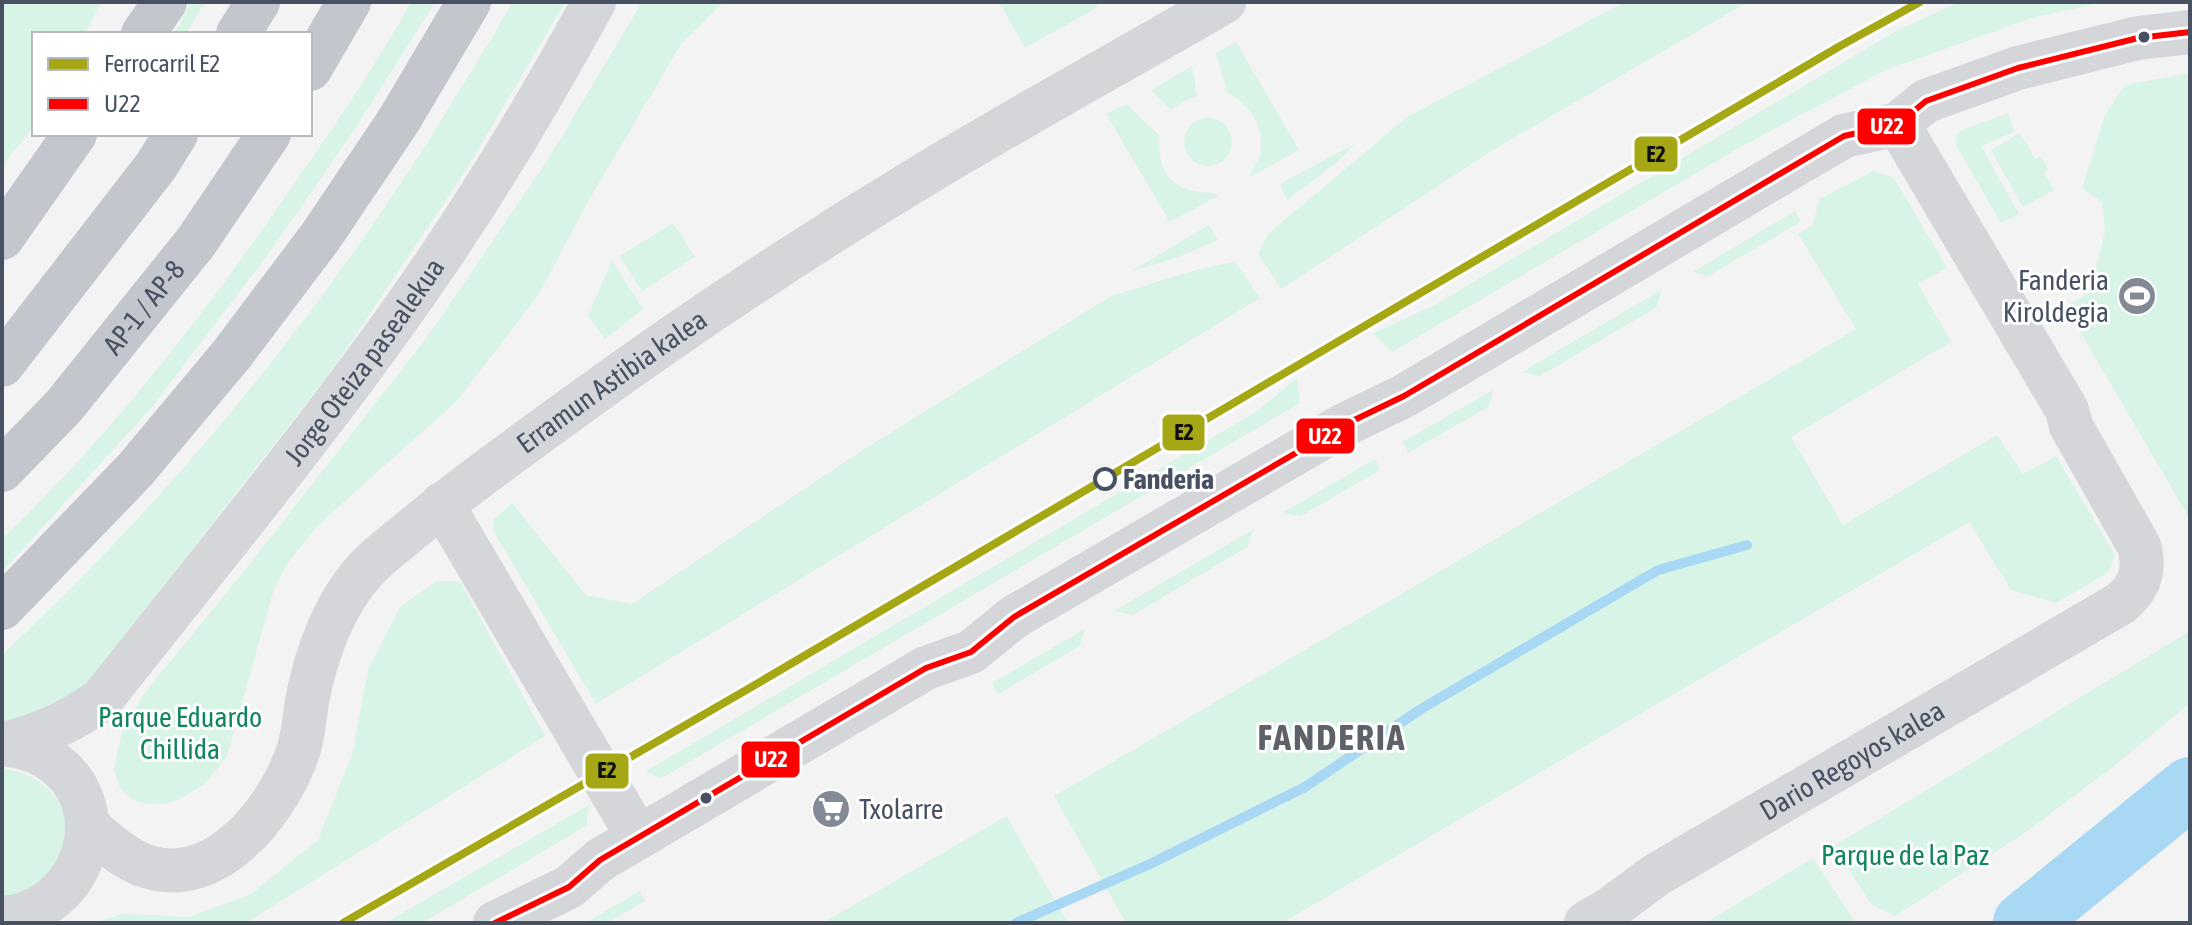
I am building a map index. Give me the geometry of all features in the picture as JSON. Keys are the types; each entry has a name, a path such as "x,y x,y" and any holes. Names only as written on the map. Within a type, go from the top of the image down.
{"highway":[{"path":"144,32 165,2"},
{"path":"239,32 258,2"},
{"path":"312,66 349,2"},
{"path":"2,608 135,470 232,354 321,236 391,133 469,2"},
{"path":"2,238 74,136"},
{"path":"2,365 156,166 175,136"},
{"name":"AP-1 / AP-8","path":"2,470 64,406 196,242 268,136"}],"street":[{"name":"Jorge Oteiza pasealekua","path":"2,744 30,739 56,729 102,699 363,365 434,266 500,164 594,2"},
{"name":"Erramun Astibia kalea","path":"2,918 23,915 98,875 144,866 174,870 204,864 225,851 262,819 288,778 297,755 314,668 327,632 345,598 368,566 442,504 623,371 801,252 923,175 1224,2"},
{"path":"495,923 569,887 600,860 638,837 926,668 971,652 1028,609 1344,425 1404,396 1844,136 1898,124 1926,101 2018,68 2138,38 2190,32"},
{"name":"Dario Regoyos kalea","path":"1586,923 1656,875 2121,603 2140,579 2142,557 2139,546 2071,426 2067,410 1898,124"},
{"path":"442,504 572,720 638,837"},
{"name":"Jorge Oteiza pasealekua","path":"57,898 81,864 86,845 86,754 102,699"},
{"path":"2,744 24,747 44,756 61,769 75,787 85,815"},
{"name":"Erramun Astibia kalea","path":"85,815 114,848 144,866"}],"green space":[{"path":"2,2 101,2 86,32 32,32 32,128 2,166"},
{"path":"191,2 205,2 187,32 175,32"},
{"path":"411,2 435,2 355,129 269,253 152,407 2,572 2,539 84,455 196,320 328,134"},
{"path":"512,2 565,2 463,175 333,369 86,685 38,718 2,724 2,655 64,595 182,470 290,339 390,200"},
{"name":"Parque Eduardo Chillida","path":"642,2 724,2 681,44 586,205 539,294 457,401 317,526 287,564 274,589 227,756 207,782 182,798 165,804 133,800 119,787 114,769 122,732 143,695 428,336 549,158"},
{"path":"999,2 1095,2 1098,7 1025,48"},
{"path":"1625,2 1748,2 1493,150 1281,289 1258,253 1269,233 1407,117"},
{"path":"1960,2 2105,2 2032,18 1886,70 1742,146 1392,352 1373,333 1433,306 1898,30"},
{"path":"1236,42 1299,150 1250,177 1260,155 1258,126 1249,110 1227,92 1216,53"},
{"path":"1192,66 1197,96 1171,110 1151,90"},
{"name":"Fanderia Kiroldegia","path":"2190,73 2190,519 2065,306 2089,293 2105,232 2102,202 2082,189 2104,117 2125,85"},
{"path":"1126,104 1159,135 1161,162 1171,180 1189,190 1218,196 1170,222 1106,114"},
{"path":"2008,113 2014,132 1981,146 2019,214 2001,223 1956,145 1956,137 1962,130"},
{"path":"1208,118 1225,125 1232,142 1225,159 1208,166 1191,159 1184,142 1191,125"},
{"path":"2020,133 2035,159 2040,156 2048,169 2044,172 2054,190 2023,207 1991,150"},
{"path":"1356,143 1336,163 1287,200 1280,184"},
{"path":"1874,171 1894,178 1947,268 1918,284 1951,342 1791,437 1843,525 1997,435 2023,474 2056,456 2115,555 2109,572 2056,603 2011,590 1969,522 1282,923 1126,923 1054,796 1856,329 1798,234 1813,225 1819,199"},
{"path":"1795,211 1801,222 1708,276 1693,272"},
{"path":"673,223 695,257 642,291 620,256"},
{"path":"1209,225 1218,240 1130,272"},
{"path":"612,260 643,309 605,339 588,316"},
{"path":"1235,262 1260,298 596,704 493,530 494,519 512,503 586,595 632,604 869,446 1111,296 1199,269"},
{"path":"1661,290 1657,307 1540,376 1522,372"},
{"path":"1297,378 1300,403 660,779 646,771 1256,412"},
{"path":"1493,390 1488,407 1408,453 1402,442"},
{"path":"1375,459 1380,470 1301,516 1282,513"},
{"path":"1254,529 1247,547 1133,615 1114,611"},
{"path":"437,581 460,581 545,736 246,923 92,923 123,914 189,917 251,894 318,840 352,755 368,670 400,607"},
{"path":"1085,629 1080,646 998,694 992,683"},
{"name":"Parque de la Paz","path":"2190,631 2190,703 2118,763 2022,835 1895,916 1871,904 1834,846"},
{"path":"2,769 18,771 45,786 63,811 67,841 62,857 36,887 29,892 2,897"},
{"path":"589,805 586,826 422,923 385,923"},
{"path":"1006,816 1068,923 823,923"},
{"path":"1813,858 1854,923 1705,923"},
{"path":"640,891 645,901 607,923 585,923"}],"waterway":[{"path":"1016,923 1150,864 1305,787 1421,709 1658,570 1747,545"},
{"path":"2024,923 2190,788"}],"rail line":[{"name":"E2","path":"343,923 1920,2"}],"transit line":[{"name":"U22","path":"495,923 569,887 600,860 926,668 971,652 1014,617 1344,425 1404,396 1844,136 1898,124 1926,101 2018,68 2138,38 2190,32"}],"place":[{"name":"Fanderia Kiroldegia","path":"2137,296"},
{"name":"Fanderia","path":"1105,479"},
{"name":"Txolarre","path":"831,809"}],"district":[{"name":"FANDERIA","path":"1332,737"}]}
